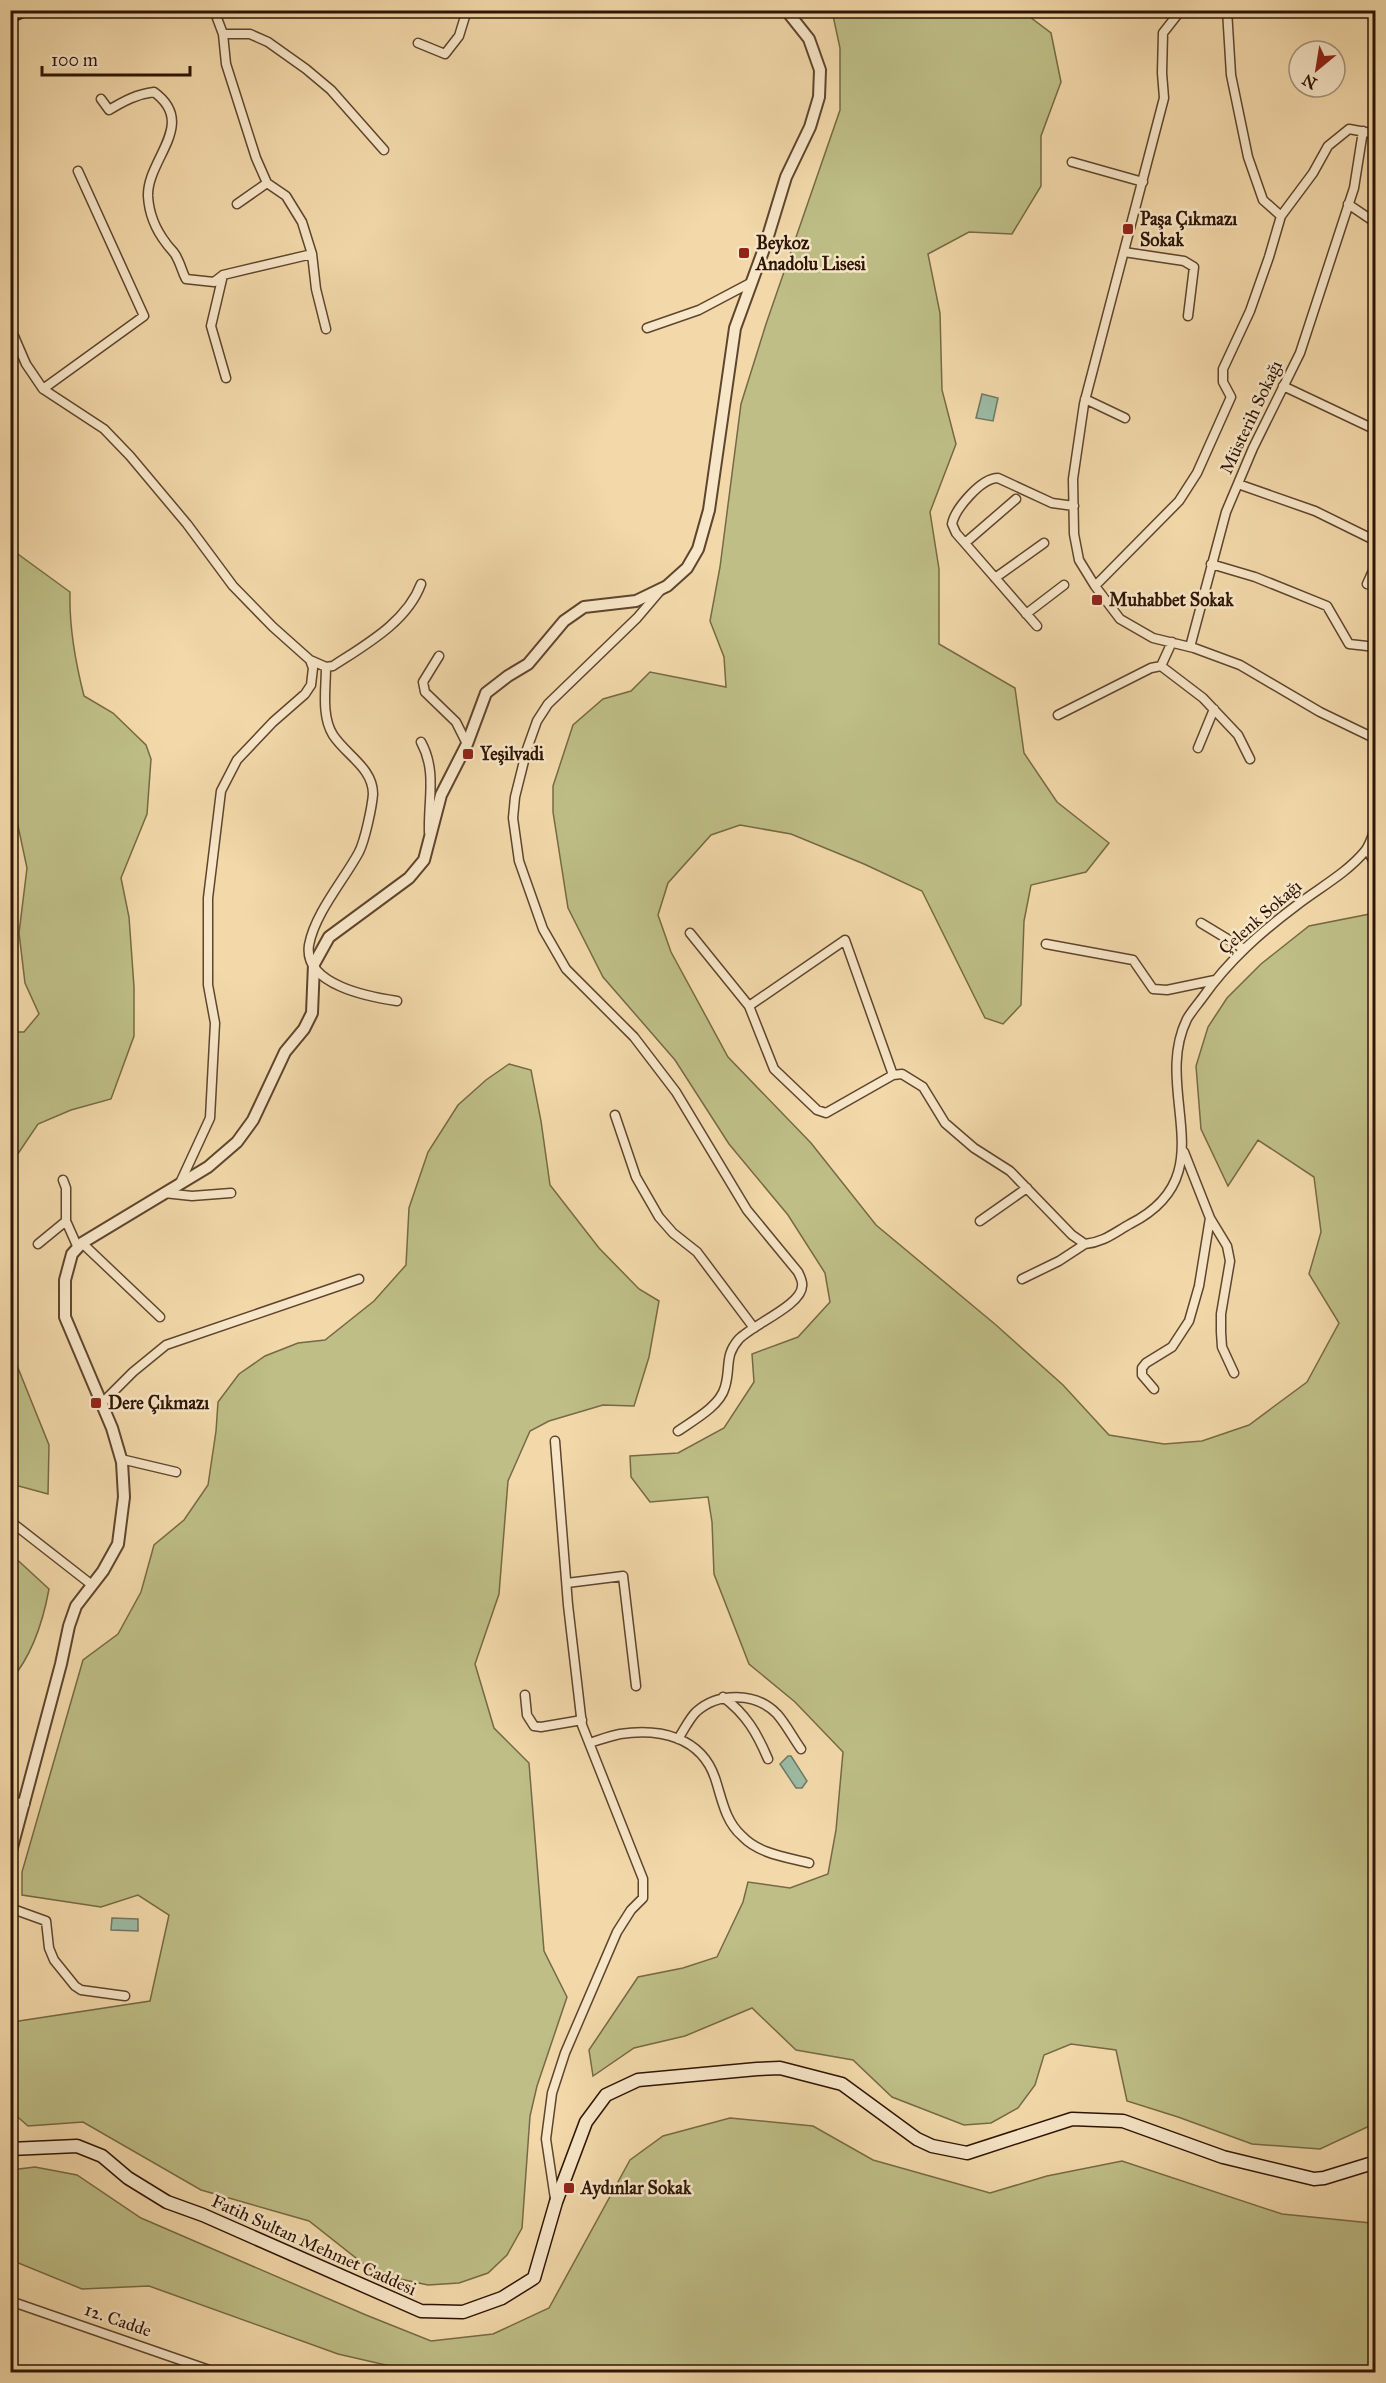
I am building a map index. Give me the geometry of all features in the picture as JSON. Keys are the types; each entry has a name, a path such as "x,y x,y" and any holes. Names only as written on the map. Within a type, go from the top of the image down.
{"main road":[{"path":"10,16 24,10"},
{"name":"Fatih Sultan Mehmet Caddesi","path":"10,2149 77,2146 102,2156 128,2178 167,2202 203,2215 421,2312 464,2312 502,2298 534,2278 556,2202 586,2122 606,2095 638,2080 757,2068 780,2068 842,2084 917,2139 932,2146 967,2153 1072,2119 1124,2121 1223,2157 1314,2179 1376,2162"}],"street":[{"path":"214,10 223,34 226,64 256,158 267,183 286,196 302,222 312,254 316,289 326,329"},
{"path":"418,43 445,54 459,36 467,10"},
{"path":"678,1431 720,1398 726,1386 729,1352 741,1337 789,1304 800,1293 803,1285 798,1272 747,1210 676,1092 634,1037 566,969 543,929 519,861 513,818 514,797 537,721 548,704 637,618 662,589 687,568 698,549 709,510 735,328 786,177 810,127 819,97 820,70 809,39 786,10"},
{"path":"1181,10 1162,33 1164,98 1085,399 1073,478 1074,534 1079,560 1120,619 1153,638 1190,647 1240,665 1320,712 1376,739"},
{"path":"1227,10 1232,75 1248,158 1263,200 1281,216"},
{"path":"223,34 250,34 268,42 306,69 331,90 384,150"},
{"path":"102,99 110,110 123,101 142,93 154,92 164,99 173,127 150,178 149,207 156,230 177,257 186,279 214,282 223,275 312,254"},
{"path":"1095,586 1179,501 1197,472 1231,397 1223,382 1223,369 1250,311 1281,216 1313,173 1328,146 1349,129 1376,134"},
{"name":"Müsterih Sokağı","path":"1190,647 1226,512 1300,353 1354,188 1363,131"},
{"path":"1071,162 1143,182"},
{"path":"43,389 144,316 78,171"},
{"path":"237,204 267,183"},
{"path":"1348,204 1376,223"},
{"path":"1124,252 1184,261 1194,267 1188,316"},
{"path":"223,275 211,326 226,378"},
{"path":"647,328 699,310 752,282"},
{"path":"10,327 26,364 43,389 104,429 130,456 187,524 232,586 310,660 326,667 333,666 372,640 413,603 421,584"},
{"path":"1283,386 1376,430"},
{"path":"1085,399 1125,418"},
{"path":"1037,626 965,543 952,524 954,515 990,478 998,478 1052,503 1074,506"},
{"path":"1238,484 1315,511 1376,541"},
{"path":"965,543 1016,499"},
{"path":"995,578 1044,543"},
{"path":"1211,564 1255,577 1327,606 1350,644 1376,647"},
{"path":"1366,584 1373,576 1376,564"},
{"path":"1026,614 1065,585"},
{"path":"314,964 329,937 409,878 424,860 441,795 467,744 486,693 528,664 564,621 584,607 636,601 662,589"},
{"path":"1161,666 1172,642"},
{"path":"439,656 423,682 423,687 425,692 456,722 467,744"},
{"path":"180,1183 210,1119 215,1023 208,985 208,898 221,791 237,760 273,722 305,694 311,685 313,668 310,660"},
{"path":"1058,715 1151,668 1161,666 1214,709 1238,735 1250,759"},
{"path":"10,1855 26,1804 69,1626 76,1606 118,1544 124,1497 122,1459 65,1317 65,1280 72,1254 80,1245 208,1167 237,1142 253,1120 285,1052 304,1029 312,1013 314,964 309,947 314,929 360,850 373,796 370,777 333,734 328,724 326,667"},
{"path":"1198,748 1214,709"},
{"path":"421,742 430,760 432,777 428,805 429,838"},
{"name":"Çelenk Sokağı","path":"1234,1373 1222,1347 1221,1332 1221,1314 1230,1261 1227,1246 1210,1218 1184,1152 1176,1072 1179,1044 1187,1019 1215,980 1244,949 1367,849 1376,826"},
{"path":"1367,849 1376,866"},
{"path":"1201,923 1244,949"},
{"path":"690,933 749,1006 774,1069 817,1110 826,1113 893,1075 902,1074 923,1088 945,1123 974,1148 1010,1171 1072,1235 1085,1244"},
{"path":"749,1006 845,940 893,1075"},
{"path":"1046,944 1132,960 1153,988 1167,990 1215,980"},
{"path":"314,964 324,978 345,989 371,998 397,1001"},
{"path":"615,1115 636,1177 659,1217 673,1233 698,1252 754,1328"},
{"name":"Çelenk Sokağı","path":"1022,1279 1059,1262 1085,1244 1099,1243 1147,1216 1175,1184 1184,1152"},
{"path":"63,1180 66,1188 66,1221 80,1245 160,1317"},
{"path":"980,1221 1027,1188"},
{"path":"164,1193 192,1196 231,1193"},
{"path":"1154,1389 1142,1375 1142,1368 1150,1359 1172,1347 1189,1321 1199,1286 1210,1218"},
{"path":"38,1244 66,1221"},
{"path":"101,1404 133,1372 166,1345 359,1279"},
{"path":"555,1441 582,1720 643,1879 643,1898 631,1910 617,1932 565,2053 552,2093 546,2139 556,2202"},
{"path":"122,1459 176,1472"},
{"path":"10,1521 92,1585"},
{"path":"567,1583 623,1576 636,1686"},
{"path":"525,1695 527,1715 534,1726 541,1727 582,1720"},
{"path":"678,1739 694,1714 723,1697 736,1696 755,1702 776,1713 801,1749"},
{"path":"723,1697 738,1708 756,1731 768,1759"},
{"path":"589,1743 620,1734 660,1733 691,1744 705,1757 730,1824 742,1837 757,1849 809,1863"},
{"path":"10,1801 26,1804"},
{"path":"10,1908 46,1921 49,1948 54,1960 75,1986 81,1990 125,1996"},
{"name":"12. Cadde","path":"10,2301 215,2373"}],"green space":[{"path":"832,11 1022,11 1051,33 1061,82 1041,136 1041,186 1012,234 969,232 928,254 940,313 942,390 956,444 930,512 939,569 939,644 1015,688 1024,753 1057,802 1109,843 1086,872 1031,885 1024,921 1021,1005 1003,1024 985,1018 922,891 791,834 740,825 711,835 668,883 658,915 671,952 728,1057 811,1143 876,1225 996,1325 1063,1385 1109,1435 1164,1444 1202,1441 1249,1425 1307,1382 1339,1323 1309,1274 1321,1232 1314,1177 1258,1140 1228,1186 1201,1129 1196,1066 1208,1027 1227,998 1261,964 1309,926 1375,913 1376,2123 1320,2149 1252,2144 1127,2101 1116,2050 1071,2044 1044,2055 1035,2085 1018,2108 991,2123 964,2125 892,2097 853,2060 796,2050 752,2008 685,2036 634,2048 593,2076 589,2050 638,1977 683,1968 717,1957 743,1902 748,1882 790,1888 828,1874 836,1830 843,1752 795,1702 749,1664 714,1574 712,1522 708,1497 650,1502 631,1477 630,1456 678,1453 724,1428 754,1382 752,1354 798,1337 830,1302 825,1273 788,1215 729,1144 675,1060 603,977 568,908 553,812 553,786 573,725 603,699 631,691 650,672 726,687 724,657 710,621 720,567 741,404 766,324 840,110 840,48"},
{"path":"11,549 70,592 73,644 84,696 113,713 146,745 151,759 147,814 121,878 129,917 134,987 134,1036 111,1099 71,1110 38,1124 11,1164 11,1032 24,1032 39,1014 25,983 19,933 27,868 11,793"},
{"path":"509,1064 531,1070 550,1185 599,1248 639,1289 659,1301 649,1357 634,1406 603,1405 549,1421 530,1431 508,1481 499,1594 475,1664 494,1728 529,1763 544,1951 567,1997 537,2086 530,2116 522,2228 507,2255 488,2273 459,2283 428,2285 386,2276 370,2269 309,2221 201,2190 83,2122 28,2126 11,2111 11,2028 19,2021 150,2001 169,1915 138,1895 101,1907 22,1895 22,1872 83,1660 118,1634 141,1592 154,1545 184,1520 208,1485 218,1402 239,1374 265,1356 298,1343 325,1340 374,1301 406,1265 409,1208 428,1152 458,1105 486,1080"},
{"path":"11,1336 16,1363 49,1445 48,1494 11,1484"},
{"path":"11,1554 49,1589 36,1637 19,1670 11,1680"},
{"path":"730,2118 813,2126 873,2160 990,2193 1047,2176 1122,2161 1282,2214 1375,2222 1375,2372 416,2372 338,2354 149,2286 82,2289 11,2260 11,2170 35,2167 77,2175 141,2218 431,2341 493,2334 549,2308 630,2160 663,2136"}],"shaded area":[{"path":"982,394 998,398 993,421 976,418"},
{"path":"791,1756 807,1781 802,1788 796,1788 780,1764"},
{"path":"112,1918 138,1919 138,1931 111,1930"}],"place":[{"name":"Paşa Çıkmazı Sokak","path":"1128,229"},
{"name":"Beykoz Anadolu Lisesi","path":"744,253"},
{"name":"Muhabbet Sokak","path":"1097,600"},
{"name":"Yeşilvadi","path":"468,754"},
{"name":"Dere Çıkmazı","path":"96,1403"},
{"name":"Aydınlar Sokak","path":"569,2188"}]}
